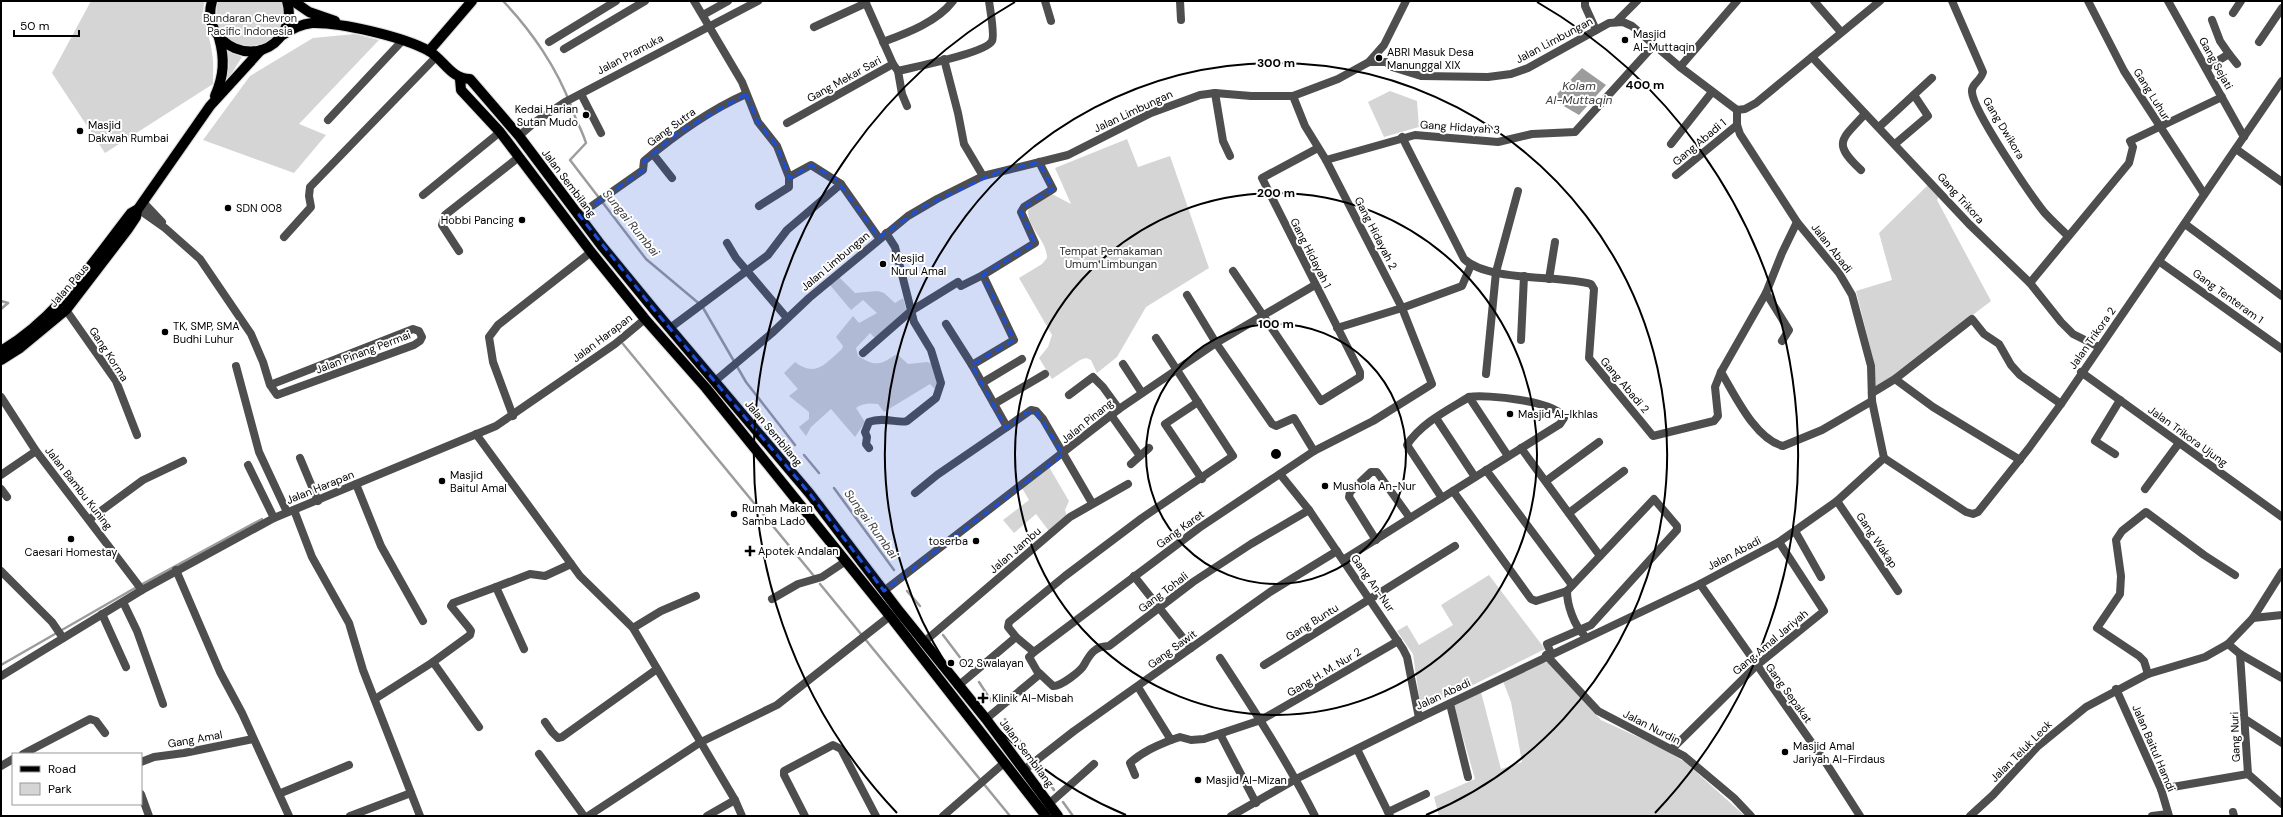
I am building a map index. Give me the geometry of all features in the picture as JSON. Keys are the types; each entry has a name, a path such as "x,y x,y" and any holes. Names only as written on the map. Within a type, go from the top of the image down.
{"main road":[{"name":"Jalan Paus","path":"210,106 219,86 223,68 223,54 219,38 210,19 212,1"},
{"path":"281,36 287,26 289,14 287,1"},
{"path":"293,1 309,12 356,29"},
{"path":"432,54 472,1"},
{"path":"281,36 297,26 311,23 328,24 390,36 432,54 460,79 470,80"},
{"name":"Jalan Paus","path":"1,360 20,348 66,310 128,229 136,217 140,207 210,106 261,50 272,45 281,36"},
{"path":"219,38 237,50 249,52 261,50"},
{"path":"460,79 461,90 500,132 591,252 645,319 706,388 846,561 1046,816"},
{"path":"461,90 470,80"},
{"name":"Jalan Sembilang","path":"470,80 519,136 579,215 670,328 810,494 958,686 986,719 1050,803 1058,816"},
{"name":"Jalan Paus","path":"1,351 38,326 61,303 131,213 140,207"}],"street":[{"path":"549,42 616,1"},
{"path":"564,49 643,1"},
{"path":"694,1 742,82 758,122 777,146 789,177 789,187 759,206"},
{"path":"703,14 728,1"},
{"name":"Jalan Pramuka","path":"519,136 568,100 709,25 758,1"},
{"path":"882,42 911,31 947,8 953,1"},
{"path":"907,106 902,94 896,68 967,55 992,41 989,1"},
{"path":"1046,1 1051,21"},
{"path":"1180,1 1181,20"},
{"path":"1369,62 1380,51 1395,27 1406,1"},
{"path":"1586,1 1585,6 1596,30"},
{"path":"1616,22 1637,1"},
{"path":"1680,67 1737,1"},
{"path":"1814,1 1841,32"},
{"path":"1616,22 1628,24 1653,46 1736,110 1745,109 1756,103 1880,1"},
{"name":"Gang Dwikora","path":"1952,1 1983,72 1981,79 1973,85 1972,91 1978,111 2044,212 2068,236"},
{"name":"Gang Luhur","path":"2088,1 2124,71 2204,194"},
{"name":"Gang Sejati","path":"2168,1 2244,137"},
{"path":"2233,13 2241,1"},
{"path":"814,27 865,2"},
{"name":"Gang Mekar Sari","path":"787,123 896,68 882,42 865,2"},
{"path":"2259,42 2282,8"},
{"path":"2212,20 2220,41 2237,64"},
{"name":"Jalan Limbungan","path":"715,380 882,235 924,206 983,176 1068,155 1132,122 1174,103 1200,95 1215,93 1251,96 1293,96 1338,79 1369,62 1386,62 1397,69 1421,76 1488,77 1511,74 1528,68 1596,30 1616,22"},
{"path":"328,120 402,41"},
{"name":"Gang Hidayah 3","path":"1326,160 1402,137 1415,135 1498,142 1532,134 1575,132 1653,46"},
{"path":"1380,51 1386,62"},
{"path":"284,237 311,207 308,196 310,187 432,54"},
{"path":"2206,68 2229,54"},
{"name":"Gang Trikora","path":"1812,57 1895,144 1968,224 2030,283 2061,322 2073,334 2099,347"},
{"path":"944,59 958,112 964,144 983,176"},
{"path":"1879,127 1932,78"},
{"name":"Jalan Trikora 2","path":"1884,458 1966,512 1973,514 1978,512 2020,460 2061,404 2081,372 2160,262 2204,194 2282,81"},
{"path":"1671,144 1712,92"},
{"path":"1215,93 1223,141 1230,156"},
{"path":"581,94 601,133"},
{"name":"Gang Sutra","path":"579,215 643,170 643,163 665,142 726,103 746,94"},
{"path":"1895,144 1928,116 1914,95"},
{"name":"Gang Hidayah 2","path":"1293,96 1305,126 1326,160 1402,308 1432,384"},
{"path":"2030,283 2128,163 2133,147 2130,141 2160,128 2222,97"},
{"name":"Jalan Abadi","path":"1231,816 1243,813 1256,803 1296,779 1549,654 1583,634 1700,584 1779,542 1837,501 1884,458 1872,397 1871,366 1852,295 1839,273 1797,222 1740,134 1737,125 1736,110"},
{"path":"1861,170 1845,156 1843,151 1843,142 1847,133 1865,114"},
{"name":"Gang Abadi 1","path":"1676,176 1737,125"},
{"path":"423,195 500,132"},
{"path":"1337,328 1402,308 1462,286 1471,266 1464,259 1402,137"},
{"name":"Gang Hidayah 1","path":"1262,315 1321,401 1357,380 1360,372 1262,178 1318,148"},
{"path":"2236,149 2282,182"},
{"path":"653,154 672,178"},
{"path":"459,251 442,224 445,215 519,157"},
{"path":"863,353 911,311 958,282 962,286 983,275 1035,243 1021,212 1024,207 1053,189 1040,162"},
{"path":"789,177 811,164 841,184 882,235 895,247 917,329 931,350 940,375 941,386 936,398 907,421 903,423 888,419 869,422 865,432 867,437 866,444 869,448"},
{"path":"670,328 768,255 787,230 841,184"},
{"path":"1486,374 1496,272 1518,191"},
{"path":"140,207 163,223 165,228 200,258 251,334 263,362 270,385"},
{"name":"Gang Abadi 2","path":"1471,266 1496,272 1591,284 1594,289 1589,358 1654,436 1714,421 1718,416 1715,387 1721,372 1766,293 1782,253 1797,222"},
{"path":"2185,224 2282,296"},
{"path":"727,242 736,258 746,271 787,318"},
{"path":"1549,279 1555,242"},
{"path":"513,416 501,388 493,362 489,337 498,325 591,252"},
{"name":"Gang Tenteram 1","path":"2160,262 2282,349"},
{"path":"1233,271 1262,315"},
{"path":"972,365 1014,340 983,275"},
{"path":"1521,340 1524,276"},
{"name":"Jalan Pinang","path":"884,591 1063,454 1119,409 1216,343 1315,285"},
{"path":"1766,293 1789,330 1782,341"},
{"path":"1187,295 1216,343 1272,424 1276,426 1294,418 1314,451"},
{"name":"Gang Korma","path":"66,310 116,381 137,435"},
{"name":"Jalan Harapan","path":"1,676 20,667 63,636 123,602 142,589 274,518 476,434 513,416 615,344 645,319"},
{"path":"1721,372 1750,419 1771,441 1783,446 1822,430 1872,397 1972,319 1984,334 1999,344 2010,365 2020,375 2061,404"},
{"path":"946,324 972,365 1007,427"},
{"name":"Jalan Pinang Permai","path":"414,330 419,331 422,337 420,341 414,344 282,395 274,394 270,385 414,330"},
{"path":"1034,652 1016,637 1008,627 1010,622 1065,576 1142,518 1202,479 1233,456 1156,338"},
{"path":"351,354 356,367"},
{"path":"982,383 1022,359"},
{"path":"1123,364 1142,393"},
{"path":"236,366 259,452 312,557 349,623 363,670 420,816"},
{"name":"Jalan Trikora Ujung","path":"2081,372 2282,517"},
{"path":"994,404 1045,374"},
{"path":"1069,395 1093,377 1103,387 1119,409"},
{"path":"1895,379 1933,406 2020,460"},
{"name":"Gang Karet","path":"1034,652 1199,528 1314,451 1373,421 1432,384"},
{"path":"1344,560 1560,424 1564,418 1562,414 1554,408 1517,400 1478,395 1469,397 1436,418 1415,434 1407,445 1442,498"},
{"name":"Jalan Bambu Kuning","path":"1,397 36,451 90,519 142,589"},
{"path":"1469,397 1508,456"},
{"path":"2115,454 2095,441 2120,400"},
{"path":"1198,402 1166,424 1202,479"},
{"path":"915,493 981,443 1031,410 1036,411 1043,419 1092,503"},
{"path":"1111,415 1140,456"},
{"path":"1436,418 1475,477"},
{"path":"476,434 580,576 632,628 735,800 742,816"},
{"path":"1546,481 1599,442"},
{"path":"2145,489 2179,443"},
{"path":"1131,464 1149,448"},
{"path":"1521,448 1600,556"},
{"path":"1,475 36,451"},
{"path":"300,458 318,500"},
{"path":"90,519 143,480 183,461"},
{"path":"248,465 274,518"},
{"path":"1453,491 1531,599 1539,600 1569,588 1654,499 1677,526 1677,530 1583,634 1568,604 1569,588 1486,470"},
{"path":"1569,513 1624,471"},
{"path":"1376,540 1349,497 1350,492 1371,472 1377,472 1410,518"},
{"name":"Gang An-Nur","path":"1280,474 1309,510 1337,552 1371,598 1398,641 1407,657 1419,718"},
{"path":"356,484 381,546 423,620"},
{"name":"Jalan Jambu","path":"924,642 1070,517 1092,503 1128,484"},
{"path":"1,489 7,496"},
{"name":"Gang Wakap","path":"1837,501 1898,591"},
{"name":"Gang Tohali","path":"1034,652 1029,657 1040,674 1054,686 1061,685 1084,666 1090,653 1102,646 1109,646 1160,609 1193,582 1251,544 1309,510"},
{"path":"2148,674 2144,661 2139,656 2097,628 2120,594 2121,576 2116,540 2122,531 2146,512 2204,555 2235,575"},
{"path":"1795,531 1821,577"},
{"name":"Gang Amal Jariyah","path":"1672,750 1756,666 1824,611 1779,542"},
{"name":"Gang Buntu","path":"1264,665 1455,546"},
{"name":"Gang Sawit","path":"1024,770 1074,731 1138,688 1270,592 1337,552"},
{"path":"772,599 802,582 822,577 846,561"},
{"path":"375,699 433,662 470,635 471,631 453,610 451,606 453,603 530,574 545,576 571,564"},
{"path":"176,570 220,672 281,793 289,816"},
{"path":"1,571 52,622 63,636"},
{"name":"Jalan Teluk Leok","path":"1970,816 1993,795 2049,737 2086,707 2116,689 2148,674 2205,657 2228,644 2253,618 2282,572"},
{"path":"1134,576 1191,648"},
{"name":"Gang Sepakat","path":"1700,584 1756,666 1826,763 1860,816"},
{"path":"496,587 524,649"},
{"path":"632,628 661,610 696,596"},
{"path":"123,602 137,631 163,704"},
{"path":"102,614 126,667"},
{"path":"2253,618 2282,615"},
{"path":"588,816 701,742 777,705 890,616"},
{"name":"Jalan Nurdin","path":"1583,634 1547,644 1549,654 1598,711 1672,750 1698,766 1751,816"},
{"path":"958,686 1016,637"},
{"name":"Gang H. M. Nur 2","path":"1171,740 1180,737 1191,740 1204,738 1261,720 1398,641"},
{"path":"2228,644 2240,654 2282,678"},
{"name":"Gang Nuri","path":"2240,654 2248,774 2282,804"},
{"path":"1220,658 1261,720 1296,779 1315,816"},
{"path":"433,662 479,727"},
{"path":"545,722 558,738 562,737 657,669"},
{"path":"986,719 1040,674"},
{"path":"1135,775 1130,763 1153,747 1171,740 1138,688"},
{"name":"Jalan Baitul Hamdi","path":"2116,689 2161,789 2169,815"},
{"path":"1450,704 1468,777"},
{"path":"26,753 90,719 96,721 105,733"},
{"path":"2245,719 2282,743"},
{"path":"1220,734 1256,803"},
{"name":"Gang Amal","path":"142,762 154,757 184,753 253,739"},
{"path":"805,816 784,775 784,770 833,745 841,749 876,816"},
{"path":"1357,749 1389,814 1426,794"},
{"path":"539,754 584,816"},
{"path":"1,766 12,760"},
{"path":"943,816 987,780 1004,763"},
{"path":"1050,803 1094,764"},
{"path":"281,793 349,766"},
{"path":"2161,789 2248,774"},
{"path":"350,816 411,793"},
{"path":"142,797 149,816"},
{"path":"707,816 735,800"},
{"path":"2152,816 2169,815"}],"highlighted area":[{"path":"746,94 758,122 777,146 790,178 811,165 836,179 879,237 924,206 1000,171 1039,162 1053,189 1024,207 1021,212 1035,243 983,275 1014,340 972,365 1006,428 1025,413 1036,411 1063,454 884,591 810,494 656,312 579,215 643,170 644,161 679,132"}],"green space":[{"path":"91,1 205,1 203,13 213,61 213,84 105,153 52,73"},
{"name":"Bundaran Chevron Pacific Indonesia","path":"218,1 283,1 284,20 277,34 265,43 250,46 236,43 224,35 217,21"},
{"path":"355,34 379,40 299,124 326,135 294,173 203,140 250,76 313,38"},
{"path":"227,51 242,57 223,87 229,66"},
{"path":"1390,91 1417,101 1419,127 1384,137 1368,102"},
{"name":"Tempat Pemakaman Umum Limbungan","path":"1127,139 1138,167 1170,156 1209,268 1146,307 1117,357 1097,373 1091,360 1086,358 1080,360 1052,379 1039,358 1048,347 1052,335 1019,278 1042,264 1047,258 1044,246 1031,223 1028,211 1034,203 1050,193 1071,204 1055,168"},
{"path":"1928,185 1939,196 1937,200 1991,301 1889,379 1874,388 1874,363 1856,291 1892,280 1879,233"},
{"path":"839,277 855,293 878,291 884,293 895,303 903,298 907,313 877,340 870,333 856,348 858,356 874,363 882,362 897,354 908,364 927,362 933,364 939,378 936,390 930,384 884,412 878,404 861,405 856,408 865,422 855,437 831,409 811,427 806,436 799,427 809,419 809,412 789,396 798,389 784,373 795,362 802,367 809,369 820,367 842,349 843,346 836,337 853,316 859,323 877,313 863,300 851,310 830,285"},
{"path":"1049,467 1069,501 1065,510 1067,517 1049,531 1036,514 1014,533 1003,520 1029,500 1022,488"},
{"path":"1489,575 1545,649 1421,711 1413,654 1397,631 1407,625 1419,645 1453,625 1441,605"},
{"path":"1548,662 1601,720 1662,748 1685,762 1745,816 1439,816 1434,797 1475,779 1454,706 1481,692 1501,769 1522,762 1511,702 1503,681 1540,663"}],"water":[{"name":"Kolam Al-Muttaqin","path":"1582,68 1606,85 1579,115 1562,105 1554,97"}],"waterway":[{"name":"Sungai Rumbai","path":"503,1 533,37 551,64 583,134 586,143 570,160 646,259 702,306 746,382 795,445"},
{"path":"1,301 8,303"},
{"path":"1,309 8,303"},
{"path":"623,344 814,576"},
{"name":"Sungai Rumbai","path":"804,455 819,473"},
{"name":"Sungai Rumbai","path":"834,488 894,570"},
{"path":"1,665 135,588 262,519"},
{"path":"820,584 1010,816"},
{"name":"Sungai Rumbai","path":"907,591 920,606"},
{"name":"Sungai Rumbai","path":"943,635 965,664"},
{"name":"Sungai Rumbai","path":"979,682 992,702"},
{"name":"Sungai Rumbai","path":"1005,719 1020,741"},
{"name":"Sungai Rumbai","path":"1036,765 1054,790"},
{"name":"Sungai Rumbai","path":"1063,802 1073,816"}],"place":[{"name":"Masjid Al-Muttaqin","path":"1625,40"},
{"name":"ABRI Masuk Desa Manunggal XIX","path":"1379,58"},
{"name":"Kedai Harian Sutan Mudo","path":"586,115"},
{"name":"Masjid Dakwah Rumbai","path":"80,131"},
{"name":"SDN 008","path":"228,208"},
{"name":"Hobbi Pancing","path":"522,220"},
{"name":"Mesjid Nurul Amal","path":"883,264"},
{"name":"TK, SMP, SMA Budhi Luhur","path":"165,332"},
{"name":"Masjid Al-Ikhlas","path":"1510,414"},
{"name":"Masjid Baitul Amal","path":"442,481"},
{"name":"Mushola An-Nur","path":"1325,486"},
{"name":"Rumah Makan Samba Lado","path":"734,514"},
{"name":"Caesari Homestay","path":"71,539"},
{"name":"toserba","path":"976,541"},
{"name":"Apotek Andalan","path":"750,551"},
{"name":"O2 Swalayan","path":"951,663"},
{"name":"Klinik Al-Misbah","path":"983,698"},
{"name":"Masjid Amal Jariyah Al-Firdaus","path":"1785,752"},
{"name":"Masjid Al-Mizan","path":"1198,780"}]}
